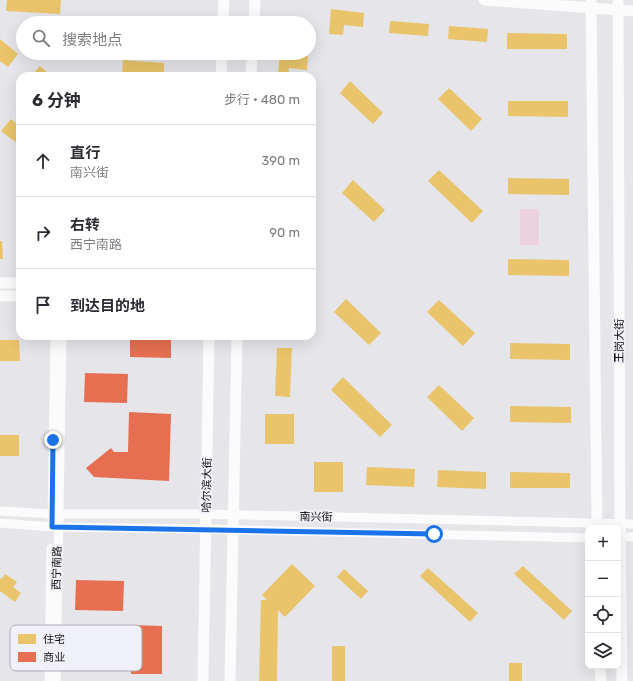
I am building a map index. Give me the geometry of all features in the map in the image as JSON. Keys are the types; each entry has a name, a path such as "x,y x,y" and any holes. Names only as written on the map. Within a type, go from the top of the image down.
{"main road":[{"path":"223,16 224,0"},
{"path":"254,16 255,0"},
{"path":"484,0 618,5 633,11"},
{"path":"591,4 597,525"},
{"name":"王岗大街","path":"618,5 620,523"},
{"path":"221,72 222,60"},
{"path":"251,72 252,60"},
{"path":"0,283 16,283"},
{"path":"0,296 16,296"},
{"name":"哈尔滨大街","path":"203,681 209,340"},
{"path":"230,681 237,340"},
{"name":"王岗大街","path":"620,561 622,681"},
{"path":"600,669 601,681"}],"street":[{"name":"西宁南路","path":"55,340 56,625"},
{"name":"西宁南路","path":"55,514 62,340"},
{"name":"南兴街","path":"0,511 55,514 206,514 585,526"},
{"name":"南兴街","path":"0,522 55,527 585,538"},
{"name":"南兴街","path":"605,525 620,523 633,524"},
{"name":"西宁南路","path":"51,625 55,527"},
{"path":"621,537 633,537"},
{"name":"西宁南路","path":"49,671 49,681"},
{"name":"西宁南路","path":"56,671 56,681"}],"shaded area":[{"path":"520,209 539,209 539,245 520,245"}],"building: 住宅":[{"path":"7,0 61,0 60,14 6,11"},
{"path":"331,9 364,13 363,27 344,25 343,35 329,34"},
{"path":"390,21 429,24 428,36 389,33"},
{"path":"449,26 488,29 487,42 448,39"},
{"path":"507,33 567,34 567,49 507,49"},
{"path":"0,39 16,52 16,57 8,67 0,61"},
{"path":"123,60 164,63 164,72 122,72"},
{"path":"279,60 308,60 307,70 289,68 288,72 278,72"},
{"path":"40,66 47,72 35,72"},
{"path":"350,81 383,113 373,124 340,93"},
{"path":"449,88 482,119 471,131 438,99"},
{"path":"508,101 568,101 568,117 508,116"},
{"path":"11,119 16,123 16,142 1,131"},
{"path":"439,170 483,211 472,223 428,181"},
{"path":"508,178 569,179 569,195 508,194"},
{"path":"353,180 385,210 374,222 342,193"},
{"path":"0,241 2,241 3,259 0,259"},
{"path":"508,259 569,260 569,276 508,275"},
{"path":"346,299 381,333 369,345 334,312"},
{"path":"439,300 475,333 463,346 427,312"},
{"path":"0,340 19,340 20,361 0,361"},
{"path":"510,343 570,344 570,360 510,359"},
{"path":"277,348 292,348 290,397 275,396"},
{"path":"343,377 392,425 380,437 331,390"},
{"path":"439,385 474,418 462,431 427,397"},
{"path":"510,406 571,407 571,423 510,422"},
{"path":"265,414 294,414 294,444 265,444"},
{"path":"0,435 19,435 19,456 0,456"},
{"path":"314,462 343,462 343,492 314,492"},
{"path":"367,467 415,469 414,487 366,485"},
{"path":"438,470 486,472 486,489 437,487"},
{"path":"510,472 570,473 570,488 510,488"},
{"path":"292,564 315,586 285,617 278,610 277,681 259,681 261,600 267,600 262,595"},
{"path":"523,566 572,611 564,620 514,574"},
{"path":"428,568 478,613 470,622 420,576"},
{"path":"344,569 368,591 361,599 337,577"},
{"path":"5,574 17,582 13,587 21,593 15,602 0,591 0,578 2,579"},
{"path":"332,646 345,646 345,681 332,681"},
{"path":"509,663 522,663 522,681 509,681"}],"building: 商业":[{"path":"130,340 171,340 171,358 130,357"},
{"path":"85,373 128,374 127,403 84,402"},
{"path":"129,412 171,414 169,481 94,477 86,468 111,448 114,452 128,452"},
{"path":"76,580 124,581 123,611 75,610"},
{"path":"142,625 162,626 162,674 131,674 131,671 142,671"}],"route":[{"path":"53,440 52,527 434,534"}]}
